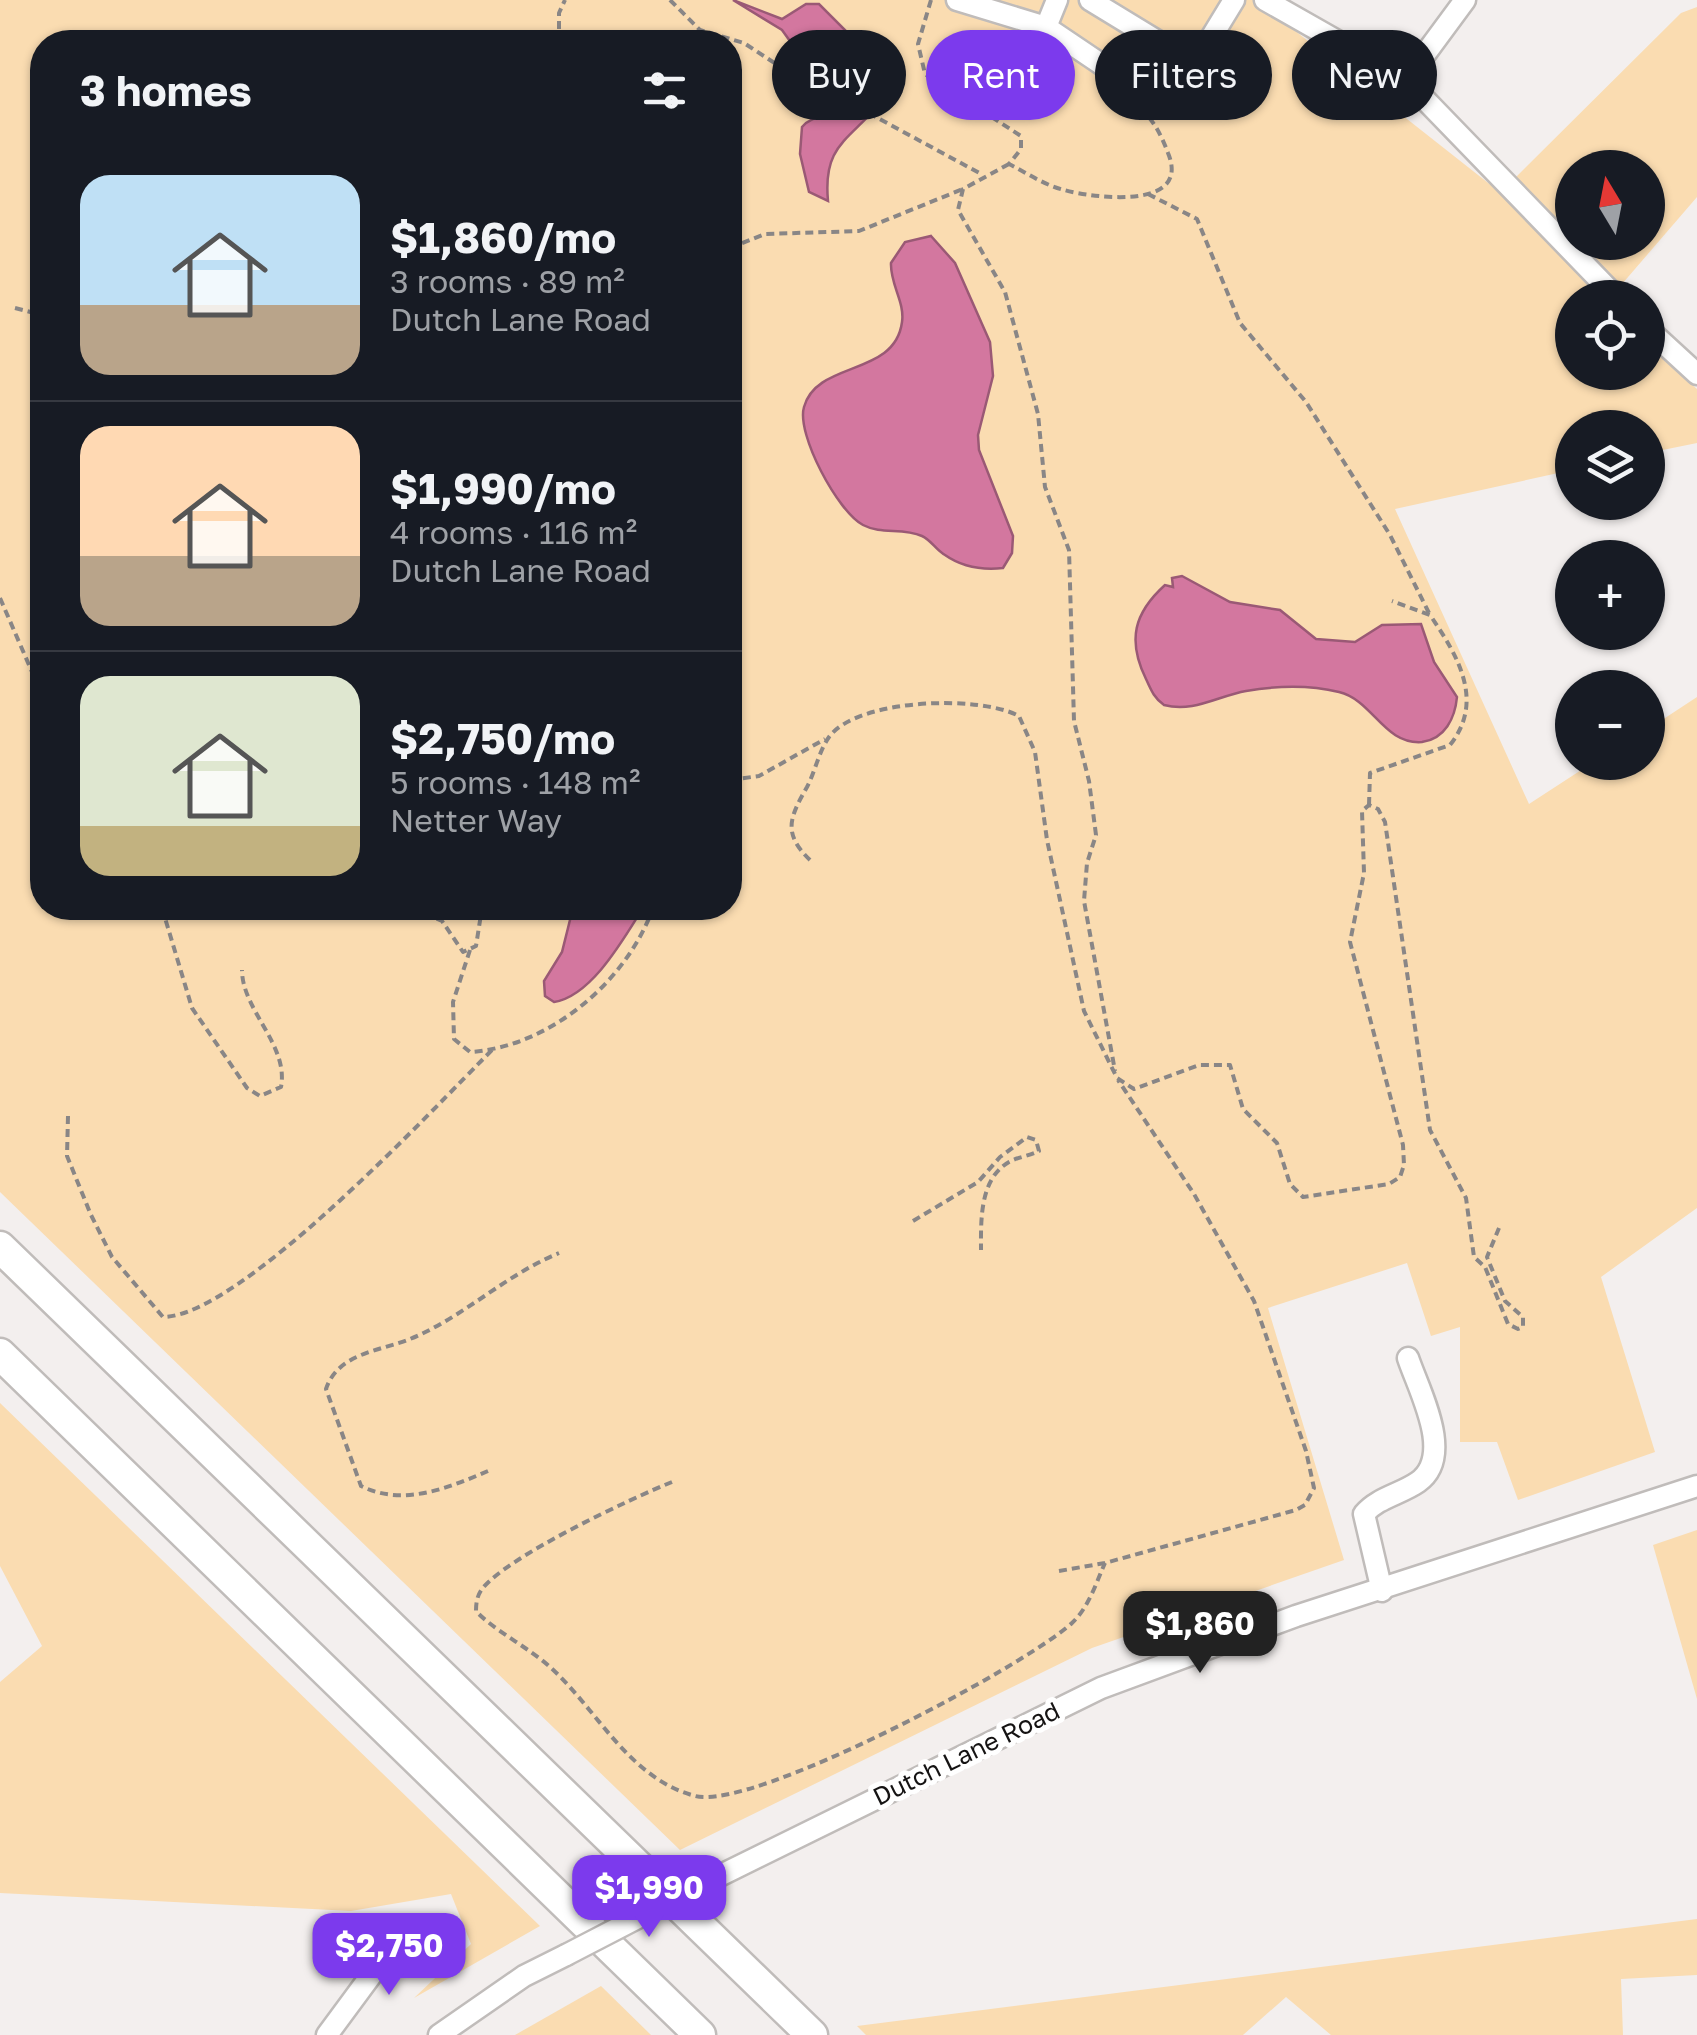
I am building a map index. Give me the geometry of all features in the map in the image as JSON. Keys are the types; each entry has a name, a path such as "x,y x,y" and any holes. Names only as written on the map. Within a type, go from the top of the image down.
{"highway":[{"path":"0,1247 812,2035"},
{"path":"0,1354 700,2035"}],"street":[{"path":"957,0 1046,27 1095,60"},
{"path":"1046,27 1057,0"},
{"path":"1090,0 1139,30"},
{"path":"1216,30 1234,0"},
{"path":"1265,0 1318,30"},
{"path":"1437,38 1465,0"},
{"path":"1437,112 1600,280"},
{"path":"1665,345 1697,374"},
{"path":"1382,1591 1364,1514 1419,1482 1431,1465 1436,1446 1408,1358"},
{"name":"Dutch Lane Road","path":"439,2035 524,1976 1101,1688 1278,1622 1697,1486"},
{"path":"327,2035 406,1928"}],"path":[{"path":"560,30 565,0"},
{"path":"670,0 700,30"},
{"path":"742,243 765,234 859,232 963,190 1008,164 1021,149 1021,136 935,84 920,66 918,44 931,0"},
{"path":"742,42 802,81 848,94 884,120 984,175"},
{"path":"1008,164 1046,184 1079,194 1110,198 1148,194 1168,184 1172,165 1151,120"},
{"path":"963,190 958,210 962,221 1005,292 1038,414 1045,487 1070,558 1074,721 1089,780 1096,835 1084,901 1117,1078 1134,1089 1199,1065 1230,1065 1244,1110 1277,1144 1295,1194 1303,1198 1375,1187 1400,1177 1404,1165 1396,1110 1372,1040 1350,942 1364,873 1362,811 1369,805 1370,772 1441,750 1457,736 1470,704 1465,680 1390,535 1306,402 1240,322 1198,219 1148,194"},
{"path":"16,308 30,312"},
{"path":"0,598 30,667"},
{"path":"1392,600 1430,615"},
{"path":"742,777 778,768 852,720 895,708 973,703 1019,716 1035,752 1047,840 1084,1011 1117,1078 1194,1194 1254,1300 1315,1482 1311,1496 1296,1510 1106,1563 1059,1572"},
{"path":"810,860 792,837 789,816 829,737"},
{"path":"1369,805 1378,808 1385,822 1430,1130 1466,1198 1474,1257 1484,1267 1508,1324 1518,1329 1523,1327 1524,1317 1506,1301 1487,1257 1499,1228"},
{"path":"166,920 192,1008 246,1088 260,1096 282,1087 283,1078 273,1043 242,984 242,970"},
{"path":"440,920 459,949 470,950"},
{"path":"480,920 478,938 452,1002 454,1039 470,1052 492,1050 568,1015 626,963 649,920"},
{"path":"68,1116 67,1156 112,1257 163,1317 176,1316 196,1311 230,1290 363,1180 492,1050"},
{"path":"913,1221 978,1182 1016,1143 1027,1137 1036,1140 1039,1151 1007,1163 988,1192 981,1210 981,1250"},
{"path":"488,1471 440,1492 376,1494 360,1486 326,1389 342,1366 362,1354 440,1324 515,1273 559,1253"},
{"path":"672,1482 610,1509 484,1586 476,1612 552,1668 658,1782 700,1798 731,1796 830,1758 991,1676 1077,1618 1106,1563"}],"shaded area":[{"path":"0,0 1256,0 1294,30 1292,120 1408,120 1492,186 1555,251 1555,260 1564,260 1583,280 1555,280 1555,390 1665,390 1665,361 1697,389 1697,443 1665,450 1665,410 1555,410 1555,474 1395,509 1529,804 1566,780 1665,780 1665,718 1697,697 1697,1208 1601,1277 1655,1452 1518,1500 1497,1442 1460,1442 1460,1327 1431,1336 1407,1263 1268,1308 1344,1560 1092,1648 680,1850 0,1192"},
{"path":"733,0 782,19 806,4 819,4 845,30 782,30"},
{"path":"1697,7 1697,197 1665,234 1665,150 1555,150 1555,225 1513,180 1681,13"},
{"path":"864,120 833,157 827,183 828,201 809,192 800,154 802,127 809,121"},
{"path":"931,236 955,263 990,342 993,376 978,435 979,450 1013,536 1012,553 1003,568 966,565 942,553 922,536 863,525 831,489 806,435 804,407 812,392 824,382 886,352 896,340 902,315 891,263 905,242"},
{"path":"1587,260 1643,260 1625,280 1606,280"},
{"path":"1182,576 1230,602 1280,610 1316,639 1355,642 1382,625 1421,624 1434,662 1457,697 1451,720 1437,737 1409,741 1388,730 1351,697 1304,687 1246,691 1185,707 1164,705 1153,694 1140,665 1135,640 1146,606 1165,585 1173,587 1172,578"},
{"path":"570,920 635,920 594,978 554,1002 545,996 544,981 562,952"},
{"path":"0,1403 540,1926 414,1998 471,1944 451,1894 351,1911 0,1893 0,1682 42,1646 0,1566"},
{"path":"1697,1530 1697,1699 1653,1545"},
{"path":"1697,1919 1697,1975 1621,1979 1623,2035 1331,2035 1286,1997 1243,2035 866,2035 857,2026"},
{"path":"601,1986 651,2035 515,2035"}]}
